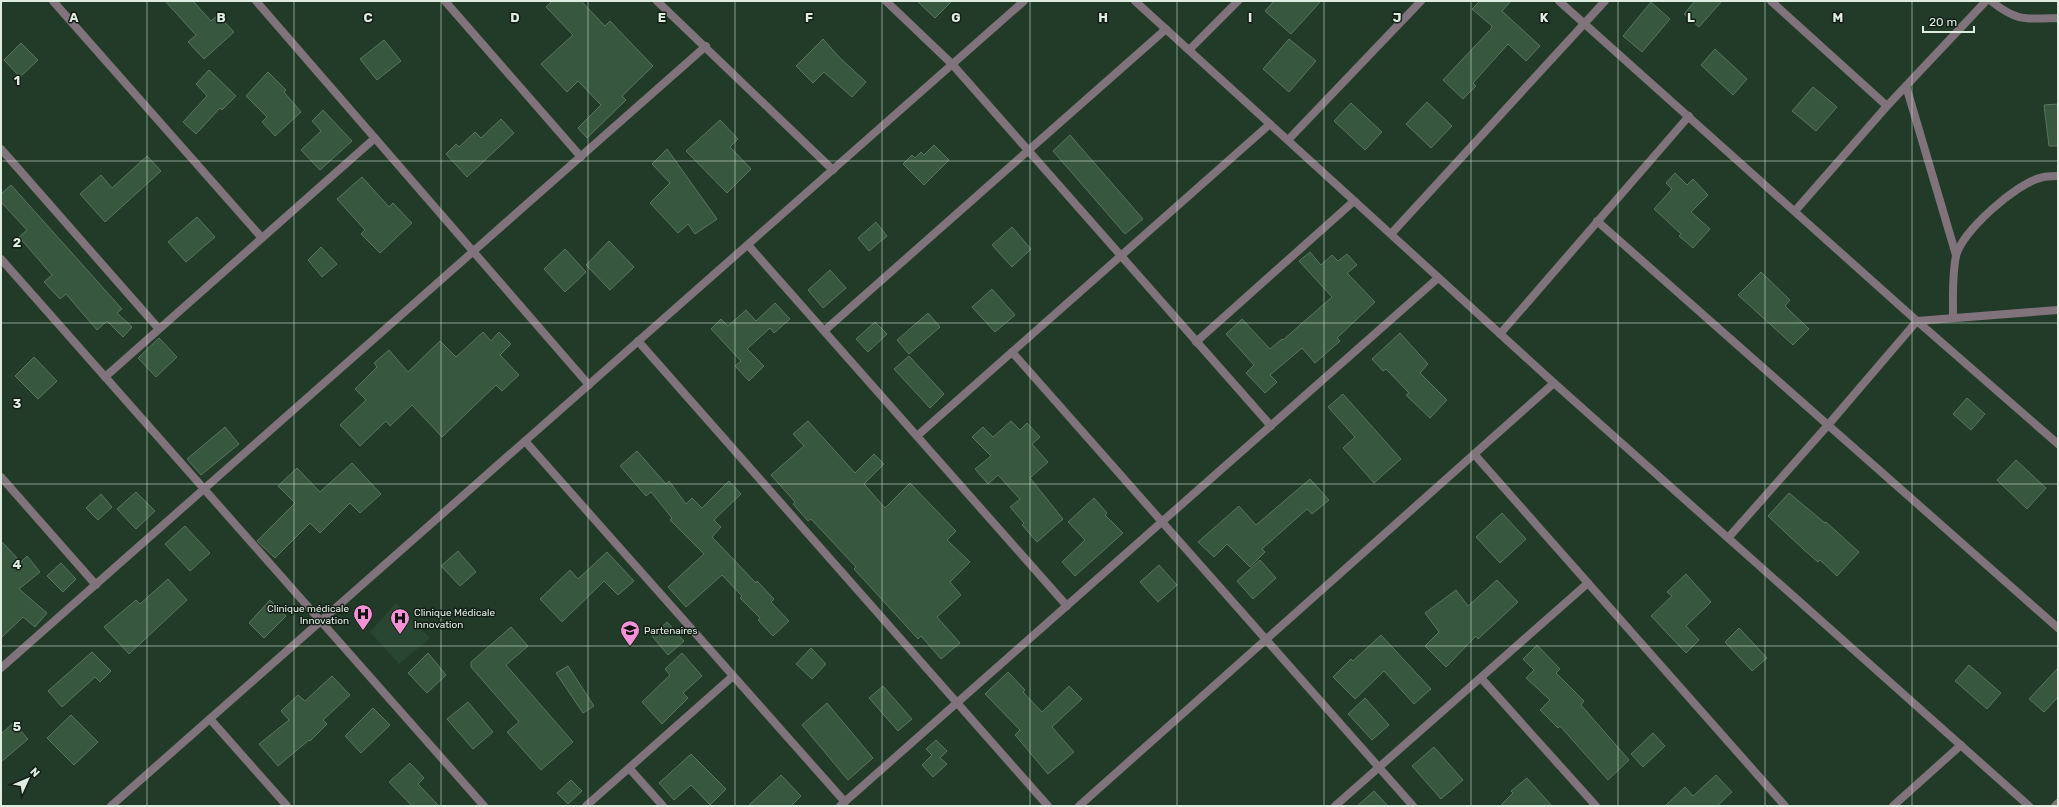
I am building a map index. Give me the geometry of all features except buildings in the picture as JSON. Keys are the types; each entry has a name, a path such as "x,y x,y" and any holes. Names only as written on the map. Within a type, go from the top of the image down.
{"street":[{"path":"53,1 262,238"},
{"path":"256,1 589,385"},
{"path":"445,1 581,157"},
{"path":"657,1 706,46 832,170"},
{"path":"886,1 952,64 1271,426"},
{"path":"111,806 1024,1"},
{"path":"1135,1 1554,383 2029,806"},
{"path":"1189,50 1238,1"},
{"path":"1288,140 1421,1"},
{"path":"1559,1 1917,321 2058,444"},
{"path":"1391,234 1605,1"},
{"path":"1771,1 1887,106"},
{"path":"1795,211 1887,106 1986,1"},
{"path":"1991,1 2006,13 2015,17 2058,18"},
{"path":"824,331 1166,29"},
{"path":"1,668 706,46"},
{"path":"1906,86 1956,255 1953,317"},
{"path":"1500,334 1689,116"},
{"path":"917,436 1270,124"},
{"path":"105,377 375,138"},
{"path":"1,150 159,329"},
{"path":"1956,255 1966,237 1976,224 2014,192 2039,178 2058,176"},
{"path":"1196,342 1354,201"},
{"path":"1597,222 2058,628"},
{"path":"748,244 1067,606"},
{"path":"1,259 484,806"},
{"path":"525,441 733,676 842,804 958,704 1438,278"},
{"path":"1728,538 1917,321 2058,310"},
{"path":"638,341 1048,806"},
{"path":"1012,352 1413,806"},
{"path":"1079,806 1554,383"},
{"path":"1474,454 1785,806"},
{"path":"1,478 96,585"},
{"path":"1335,806 1588,583"},
{"path":"586,806 733,676"},
{"path":"1481,678 1594,805"},
{"path":"210,719 287,806"},
{"path":"1893,806 1961,745"},
{"path":"629,768 663,806"},
{"path":"2055,806 2058,803"}],"shaded area":[{"name":"Clinique Médicale Innovation","path":"396,603 430,638 399,664 370,632"}],"place":[{"name":"Clinique médicale Innovation","path":"363,631"},
{"name":"Clinique Médicale Innovation","path":"400,635"},
{"name":"Partenaires","path":"630,647"}]}
